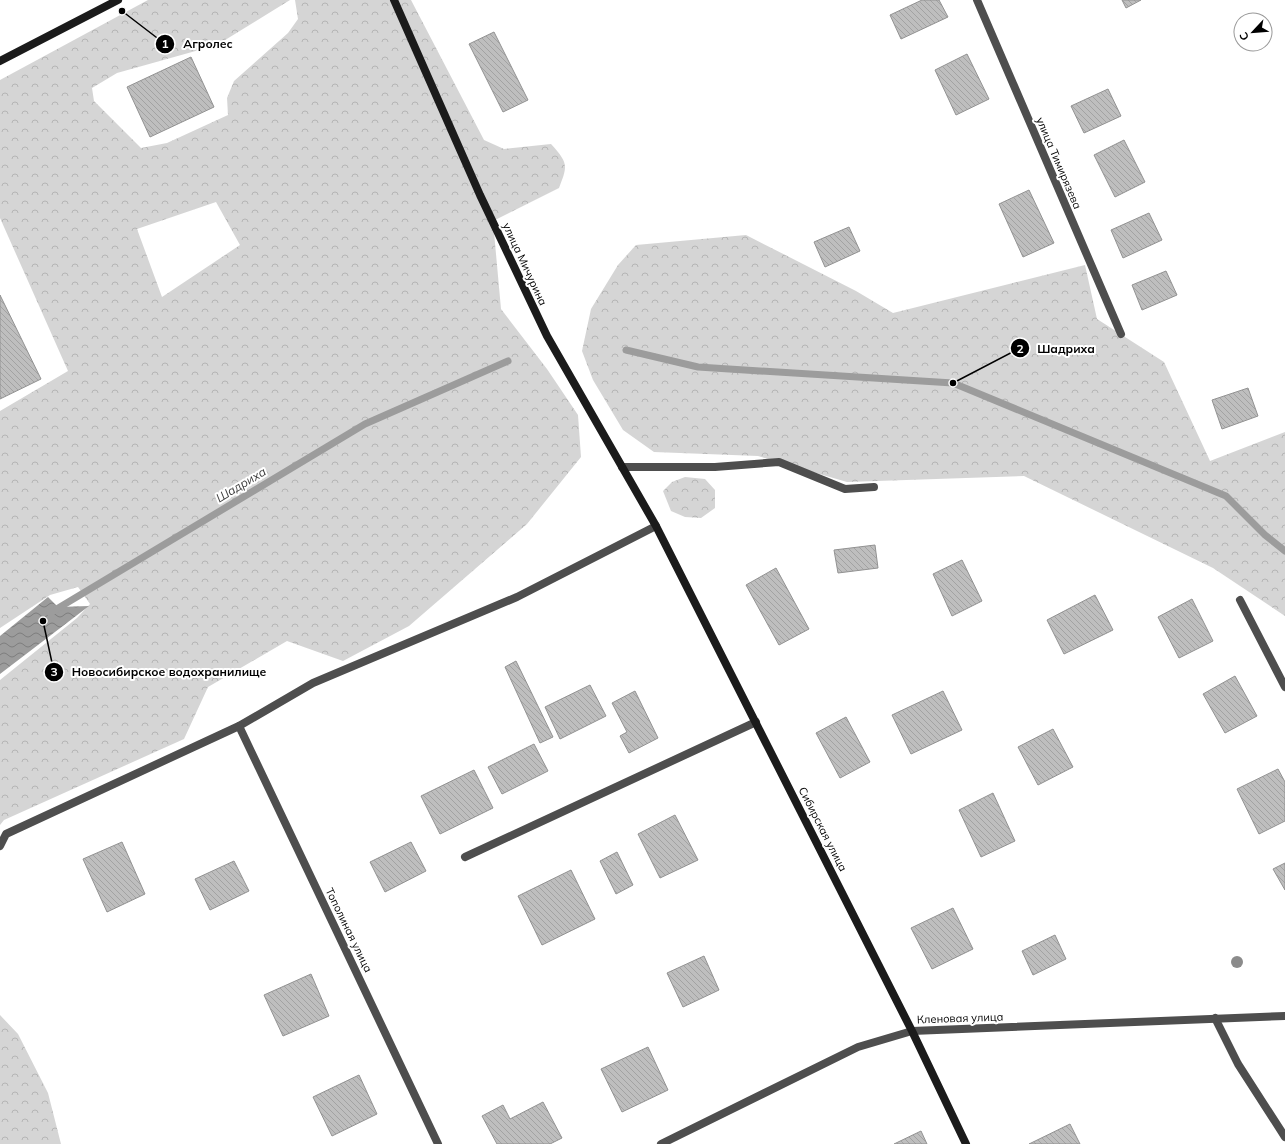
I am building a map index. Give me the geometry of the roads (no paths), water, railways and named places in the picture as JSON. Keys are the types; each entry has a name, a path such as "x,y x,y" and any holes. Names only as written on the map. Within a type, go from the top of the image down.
{"street":[{"path":"0,61 118,0"},
{"name":"улица Мичурина","path":"394,0 480,195 547,336 656,526"},
{"name":"улица Тимирязева","path":"977,0 1121,334"},
{"path":"622,467 715,467 779,462 845,489 874,487"},
{"path":"0,846 6,834 239,726 313,683 517,597 656,526"},
{"name":"Сибирская улица","path":"656,526 912,1031 966,1144"},
{"path":"1240,600 1285,687"},
{"path":"465,857 756,722"},
{"name":"Тополиная улица","path":"239,726 438,1144"},
{"name":"Кленовая улица","path":"661,1144 858,1047 912,1031 1285,1016"},
{"path":"1215,1018 1238,1064 1285,1136"}],"water":[{"path":"48,597 58,607 89,606 0,674 0,636"}],"waterway":[{"name":"Шадриха","path":"626,350 698,367 953,383 1226,496 1265,535 1285,551"},
{"name":"Шадриха","path":"50,613 365,424 508,361"}],"place":[{"name":"Агролес","path":"122,11"},
{"name":"Шадриха","path":"953,383"},
{"name":"Новосибирское водохранилище","path":"43,621"}]}
